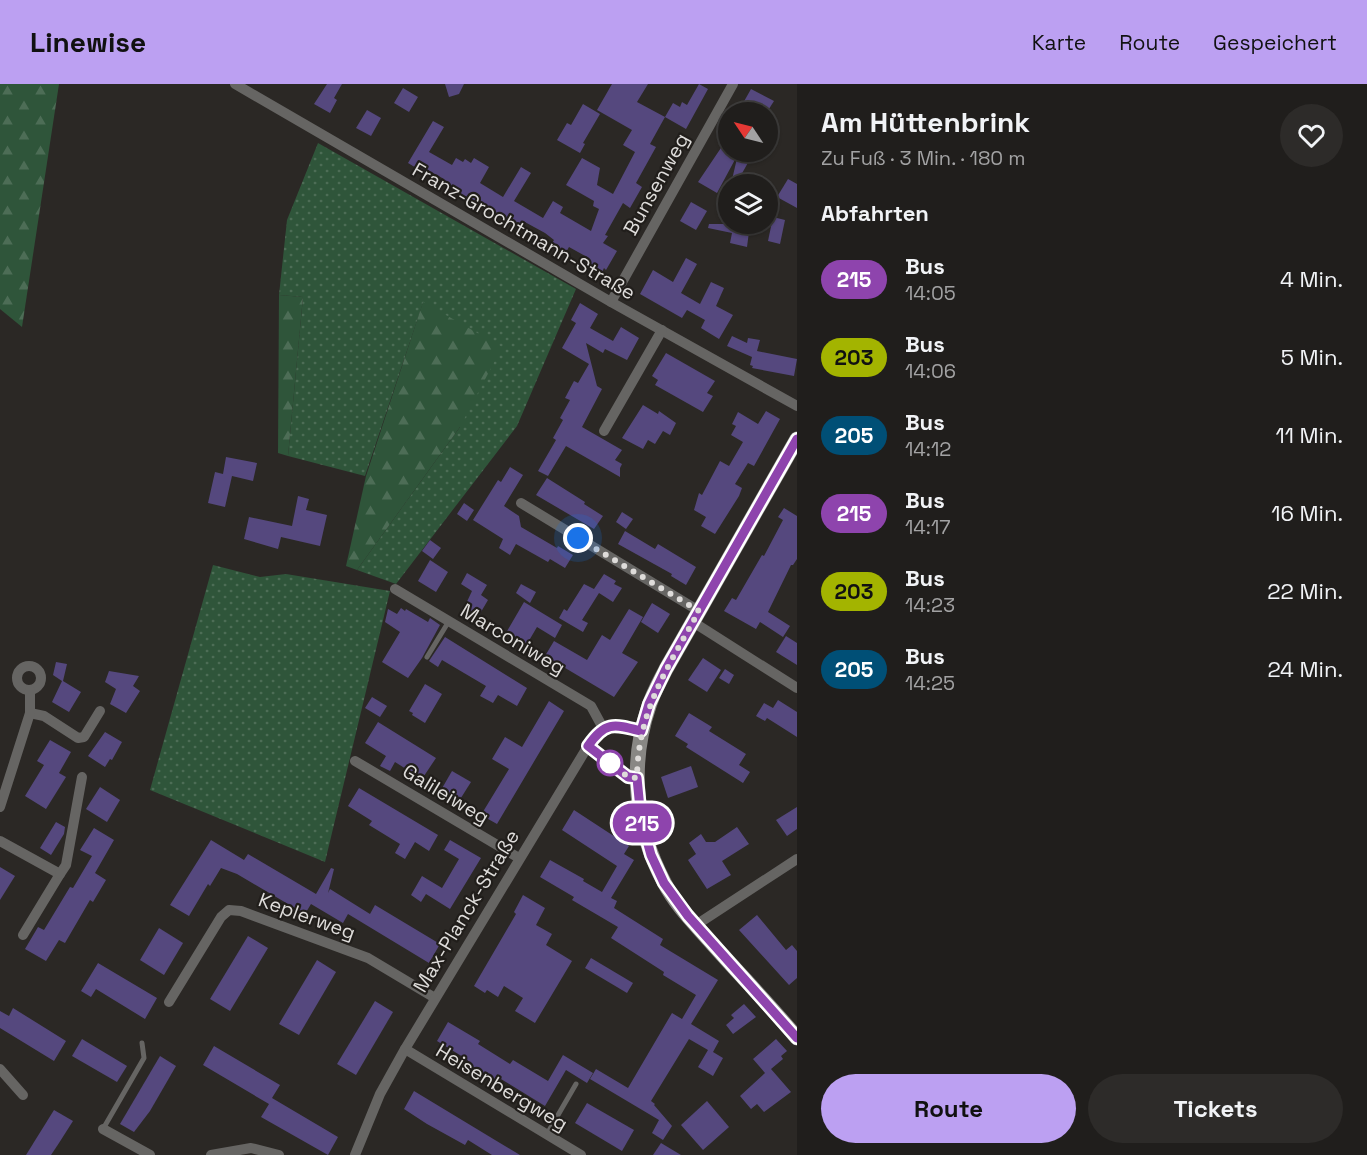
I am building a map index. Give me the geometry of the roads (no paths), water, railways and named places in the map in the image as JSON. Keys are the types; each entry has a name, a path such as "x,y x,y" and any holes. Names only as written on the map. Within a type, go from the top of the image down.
{"street":[{"name":"Franz-Grochtmann-Straße","path":"235,84 611,302 797,406"},
{"name":"Bunsenweg","path":"611,302 733,84"},
{"path":"604,431 662,330"},
{"path":"797,439 657,686 641,731 637,754 641,819 651,855 664,883 696,926 797,1038"},
{"path":"521,503 696,617 797,688"},
{"name":"Marconiweg","path":"395,589 591,706 603,728"},
{"path":"0,807 30,713 30,690"},
{"path":"30,713 44,716 78,738 84,737 100,711"},
{"path":"603,728 611,725 641,731"},
{"name":"Max-Planck-Straße","path":"355,1155 380,1094 405,1049 588,746 603,728"},
{"name":"Galileiweg","path":"355,761 519,858"},
{"path":"23,935 66,865 82,777"},
{"path":"0,841 60,874"},
{"path":"696,926 797,859"},
{"name":"Keplerweg","path":"169,1002 221,917 229,910 250,914 368,958 435,998"},
{"name":"Heisenbergweg","path":"405,1049 581,1155"},
{"path":"0,1069 23,1095"},
{"path":"103,1129 150,1155"},
{"path":"211,1155 251,1149 279,1155"}],"lane":[{"path":"427,657 449,621"},
{"path":"588,746 628,777 637,778"},
{"path":"103,1129 144,1058 142,1043"},
{"path":"547,1134 576,1084"}]}
